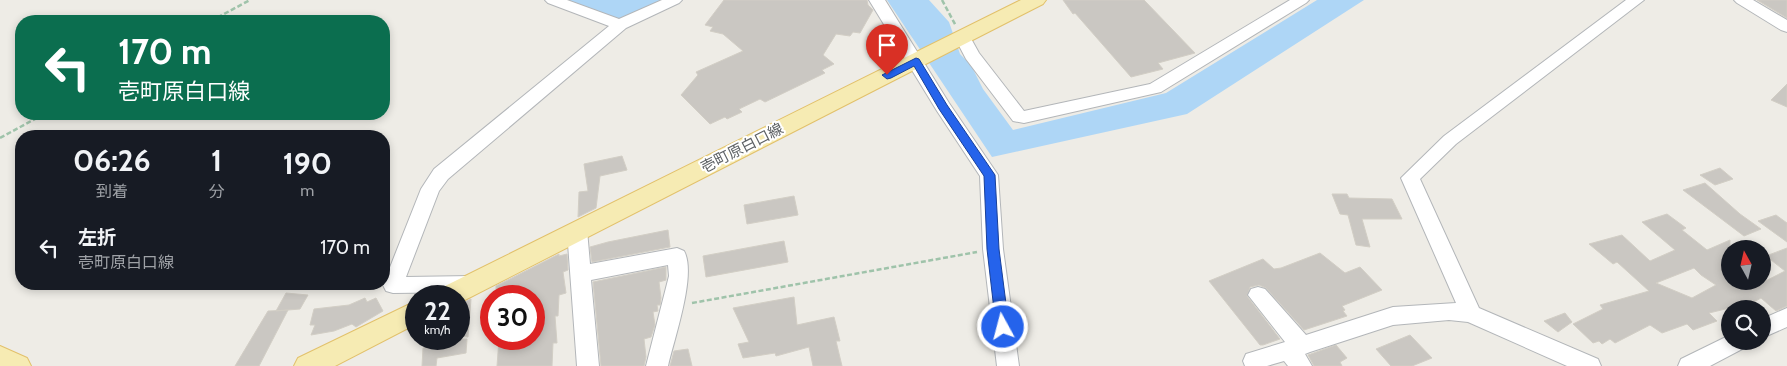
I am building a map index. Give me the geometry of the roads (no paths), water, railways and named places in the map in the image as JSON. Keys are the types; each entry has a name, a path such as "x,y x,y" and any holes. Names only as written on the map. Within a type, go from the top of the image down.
{"main road":[{"name":"壱町原白口線","path":"472,284 1036,0"},
{"path":"308,366 405,318"},
{"path":"0,358 17,366"}],"street":[{"path":"552,0 620,26"},
{"path":"472,284 393,285 430,189 441,174 620,26 674,0"},
{"path":"877,0 919,59 943,107 989,175 993,249 1008,366"},
{"path":"959,39 1019,116 1024,117 1155,88 1301,0"},
{"path":"1471,314 1410,178 1450,140 1636,0"},
{"path":"1742,0 1787,27"},
{"path":"577,230 588,366"},
{"path":"580,274 677,256 679,276 657,366"},
{"path":"1258,295 1297,354"},
{"path":"1254,361 1297,354 1394,316 1449,311 1471,314 1590,366"},
{"path":"1771,325 1787,317"},
{"path":"1688,366 1721,350"}],"water":[{"path":"567,0 662,0 622,20"},
{"path":"887,0 929,0 949,22 960,54 971,65 983,89 1013,130 1166,93 1317,0 1364,0 1187,114 992,157"}]}
